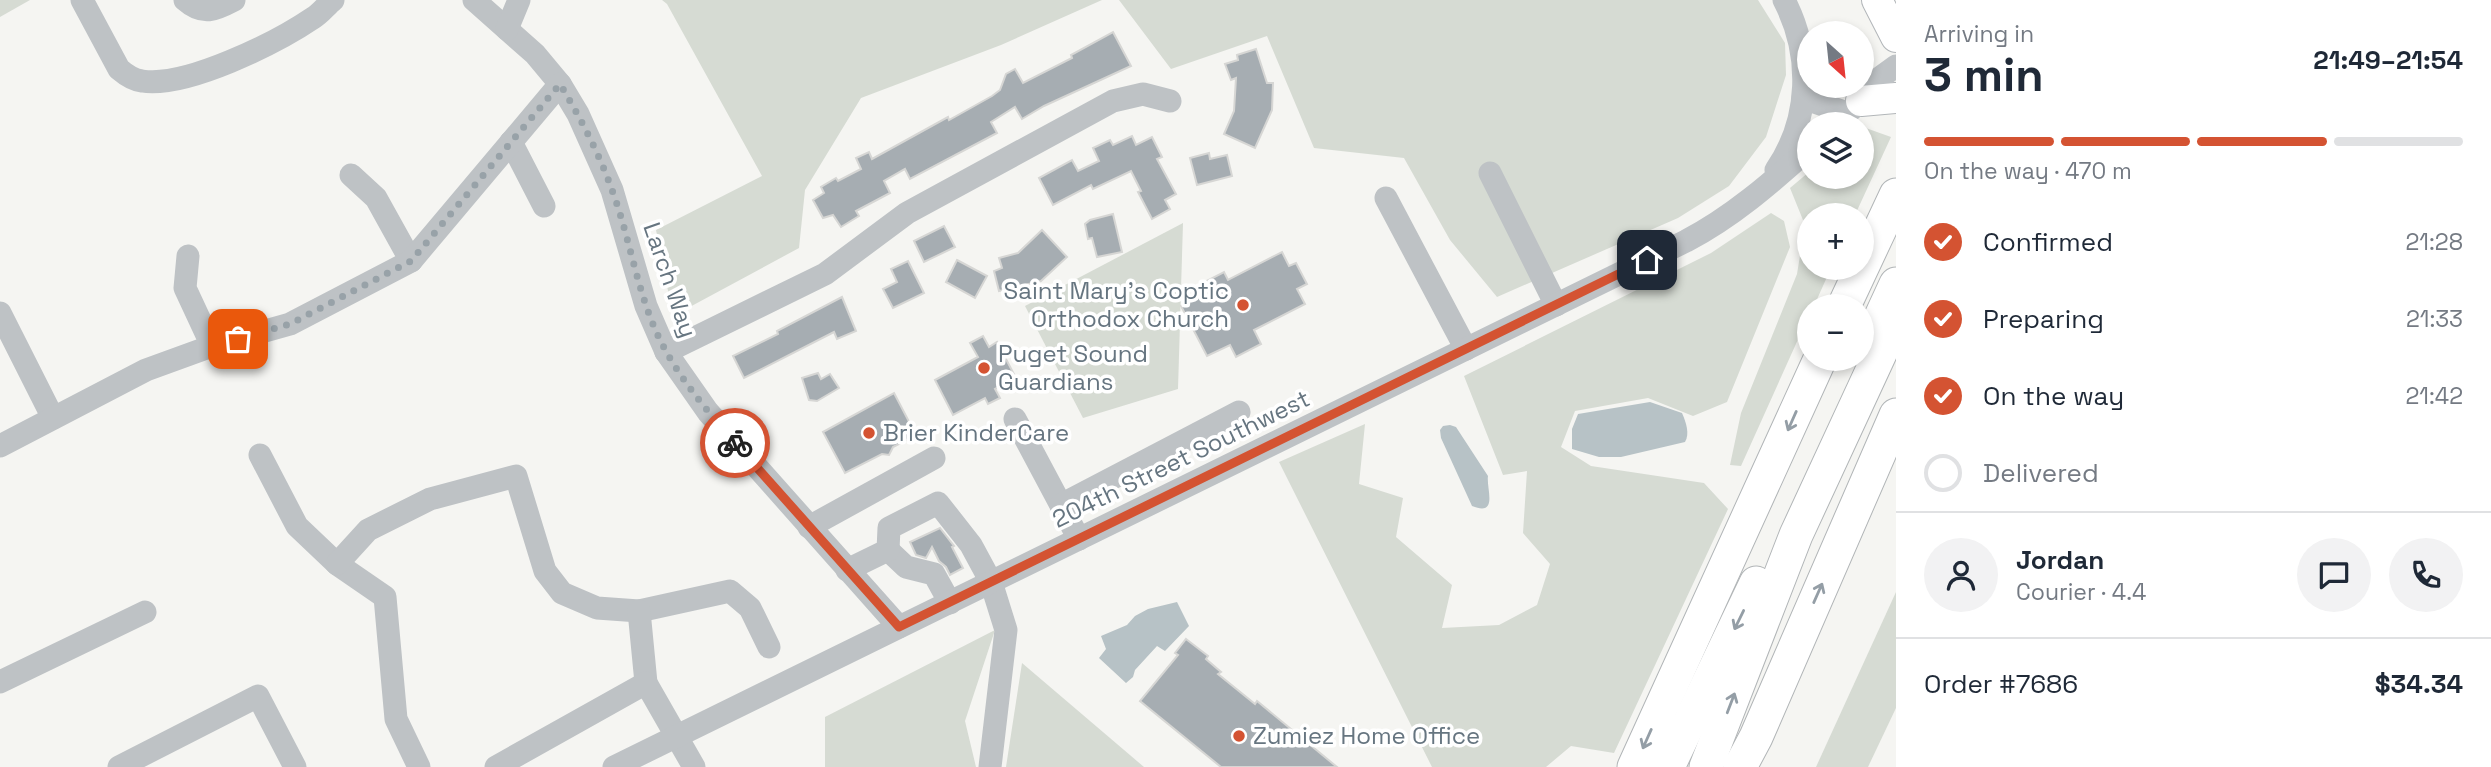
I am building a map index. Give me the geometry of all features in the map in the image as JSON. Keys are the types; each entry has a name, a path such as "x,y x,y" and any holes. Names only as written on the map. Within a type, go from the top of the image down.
{"highway":[{"path":"1850,294 1896,195"},
{"path":"1874,332 1896,284"},
{"path":"1706,767 1796,535 1896,319"},
{"path":"1634,767 1815,371"},
{"path":"1668,767 1856,371"},
{"path":"1740,767 1751,752 1896,415"}],"main road":[{"path":"1877,0 1896,37"},
{"path":"1851,112 1896,98"}],"street":[{"path":"82,0 119,69 127,76 141,81 168,81 203,72 276,39 315,17 333,0"},
{"path":"185,0 199,8 213,10 234,0"},
{"name":"Larch Way","path":"474,0 535,54 560,84 578,114 612,190 646,306 666,352 708,412 899,627"},
{"path":"507,29 519,0"},
{"name":"204th Street Southwest","path":"1784,0 1797,35"},
{"path":"1849,112 1874,82 1896,66"},
{"path":"0,446 146,370 212,346 290,324 411,261 560,84"},
{"path":"666,352 825,274 907,213 1113,101 1143,94 1170,101"},
{"path":"1803,98 1845,112"},
{"name":"204th Street Southwest","path":"1764,187 1779,167 1790,145 1799,122 1803,98"},
{"path":"511,142 544,206"},
{"name":"204th Street Southwest","path":"614,767 1708,229 1797,159"},
{"path":"1490,173 1556,305"},
{"path":"351,175 376,198 411,261"},
{"path":"1387,198 1466,349"},
{"path":"188,256 185,288 212,346"},
{"path":"0,313 53,418"},
{"path":"1061,505 1239,412"},
{"path":"1015,419 1079,539"},
{"path":"260,455 297,526 337,564 386,597 396,719 419,767"},
{"path":"809,527 934,458"},
{"path":"337,564 368,530 430,499 516,476 545,571 562,593 597,608 639,611 730,591 750,608 769,647"},
{"path":"888,550 890,528 938,503 971,545 991,582 1006,631 990,767"},
{"path":"847,569 888,550"},
{"path":"888,550 906,567 936,578 950,603"},
{"path":"639,611 646,683 694,767"},
{"path":"0,682 145,612"},
{"path":"496,767 646,683"},
{"path":"119,767 258,696 295,767"}],"shaded area":[{"path":"0,0 30,0 0,17"},
{"path":"662,0 1102,0 1001,45 861,98 805,190 799,248 673,316 656,230 762,176 667,4"},
{"path":"1119,0 1758,0 1785,43 1786,75 1766,137 1729,186 1678,218 1497,297 1450,240 1404,158 1314,148 1267,36 1171,69"},
{"path":"1874,131 1891,137 1874,174"},
{"path":"1797,182 1797,189 1867,189 1861,203 1797,203 1797,205 1790,188"},
{"path":"1771,213 1784,221 1790,247 1727,402 1693,416 1648,398 1575,411 1561,447 1591,466 1704,483 1728,509 1614,753 1571,746 1546,767 1432,767 1279,462 1365,424 1359,484 1403,498 1396,537 1452,585 1442,628 1499,625 1537,605 1550,564 1523,533 1527,471 1503,475 1464,376 1711,253"},
{"path":"1183,223 1178,389 1083,418 1025,306"},
{"path":"1797,274 1797,280 1826,280 1819,294 1797,294 1797,342 1741,466 1730,465 1741,413"},
{"path":"1650,402 1682,413 1687,432 1685,442 1621,457 1599,457 1572,449 1572,429 1578,414"},
{"path":"1443,426 1456,427 1488,476 1489,500 1486,508 1472,506 1441,438 1440,430"},
{"path":"1896,592 1896,708 1868,767 1816,767"},
{"path":"1177,602 1189,626 1165,651 1157,646 1126,683 1099,658 1106,649 1101,636 1127,625 1135,616 1148,609"},
{"path":"995,630 965,721 976,767 825,767 825,717"},
{"path":"1022,663 1144,767 1006,767"}],"building":[{"path":"1113,32 1131,66 1022,119 1015,107 991,122 997,133 910,179 905,169 884,181 890,193 856,211 859,216 841,227 833,215 823,218 813,200 824,193 821,187 861,169 856,158 869,152 872,159 992,96 1000,90 1006,74 1015,69 1023,83 1072,58 1071,55"},
{"path":"1256,49 1267,83 1273,83 1272,110 1255,148 1224,134 1234,111 1236,78 1231,80 1225,64 1238,60 1237,55"},
{"path":"1132,136 1136,145 1152,137 1162,157 1157,159 1176,194 1165,200 1170,209 1152,219 1131,171 1093,189 1091,185 1053,205 1039,178 1072,160 1078,171 1099,161 1093,148 1110,140 1113,145"},
{"path":"1209,153 1210,159 1227,155 1232,176 1197,185 1190,158"},
{"path":"1113,214 1122,252 1097,257 1092,238 1088,239 1085,224"},
{"path":"944,226 955,247 924,262 914,241"},
{"path":"1042,230 1067,257 1041,281 999,291 994,271 1002,268 999,258 1018,253"},
{"name":"Saint Mary's Coptic Orthodox Church","path":"1282,252 1289,266 1296,263 1307,284 1297,289 1305,304 1254,330 1261,344 1236,357 1230,345 1207,356 1181,306 1204,294 1199,285 1224,272 1228,280"},
{"path":"957,260 987,276 975,298 946,282"},
{"path":"908,261 924,293 893,308 883,289 897,282 891,269"},
{"path":"842,297 856,331 837,339 834,332 744,378 733,356"},
{"name":"Puget Sound Guardians","path":"983,336 989,347 997,342 1016,378 995,389 1000,398 988,404 985,398 953,415 935,380 978,357 970,343"},
{"path":"818,373 821,379 830,374 839,388 817,401 809,400 802,378"},
{"name":"Brier KinderCare","path":"894,393 916,435 893,447 889,455 882,454 845,473 823,432"},
{"path":"940,528 954,546 952,547 963,568 950,575 932,547 926,558 916,555 910,542"},
{"path":"1186,639 1208,656 1206,659 1221,672 1218,674 1255,704 1257,701 1337,767 1221,767 1140,701 1178,655 1175,653"}],"way so far":[{"path":"238,339 290,324 411,261 560,84 578,114 612,190 646,306 666,352 708,412 735,443"}],"place":[{"name":"Saint Mary's Coptic Orthodox Church","path":"1243,305"},
{"name":"Puget Sound Guardians","path":"984,368"},
{"name":"Brier KinderCare","path":"869,433"},
{"name":"Zumiez Home Office","path":"1239,736"}],"route":[{"path":"735,443 899,627 1647,260"}]}
